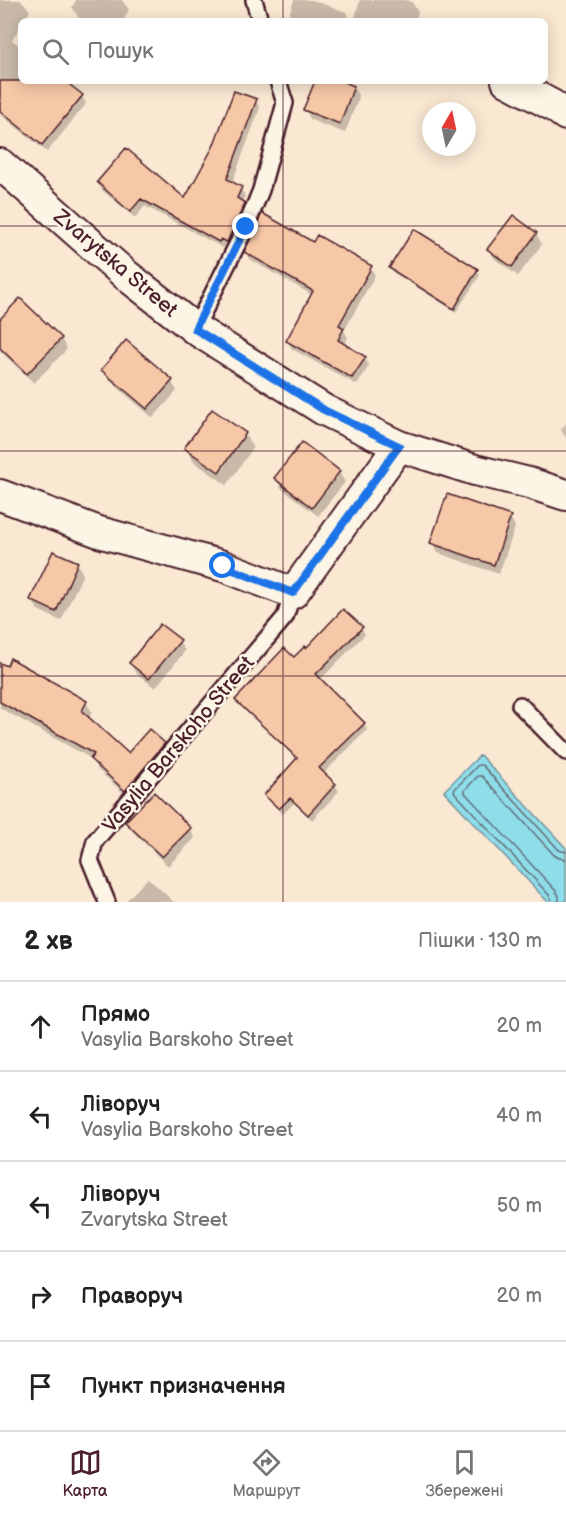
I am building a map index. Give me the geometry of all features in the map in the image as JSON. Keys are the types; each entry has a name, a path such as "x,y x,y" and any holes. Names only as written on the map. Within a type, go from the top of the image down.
{"street":[{"path":"513,84 566,115"},
{"name":"Zvarytska Street","path":"0,164 126,275 195,329 324,410 399,446 566,495"},
{"name":"Vasylia Barskoho Street","path":"293,593 399,446"},
{"path":"0,495 99,532 223,566 293,593"}],"lane":[{"path":"254,0 259,18"},
{"path":"195,329 246,227 261,190 285,103 279,84"},
{"name":"Vasylia Barskoho Street","path":"107,902 90,860 95,841 285,617 293,593"},
{"path":"520,705 566,752"}],"water":[{"path":"480,755 566,848 566,902 548,902 444,791"}],"building":[{"path":"0,81 18,81 18,84 69,84 83,95 42,145 0,111"},
{"path":"314,84 354,86 340,124 303,110"},
{"path":"234,91 257,99 227,179 242,187 237,198 245,203 227,242 221,239 219,242 141,199 130,212 97,182 126,148 185,198 213,147"},
{"path":"262,213 313,242 317,235 372,266 339,325 344,328 338,340 366,357 352,378 286,341 313,291 244,252"},
{"path":"513,215 537,233 512,267 487,249"},
{"path":"414,229 478,269 454,309 389,268"},
{"path":"20,298 62,338 27,374 0,348 0,319"},
{"path":"126,340 173,380 147,409 101,370"},
{"path":"212,409 246,433 219,472 184,448"},
{"path":"302,442 340,471 312,508 274,478"},
{"path":"447,494 511,516 494,565 430,543"},
{"path":"53,551 78,562 56,612 30,600"},
{"path":"343,609 363,627 316,674 365,723 319,768 336,784 308,815 290,798 279,809 264,795 297,758 235,700 284,648 294,657 305,646 306,648"},
{"path":"160,624 181,640 149,679 129,663"},
{"path":"10,658 87,701 82,711 128,753 149,729 165,743 125,791 90,759 94,754 0,702 0,663 7,666"},
{"path":"154,792 191,828 162,857 125,822"}],"route":[{"path":"223,566 293,593 399,446 324,410 195,329 246,227"}]}
